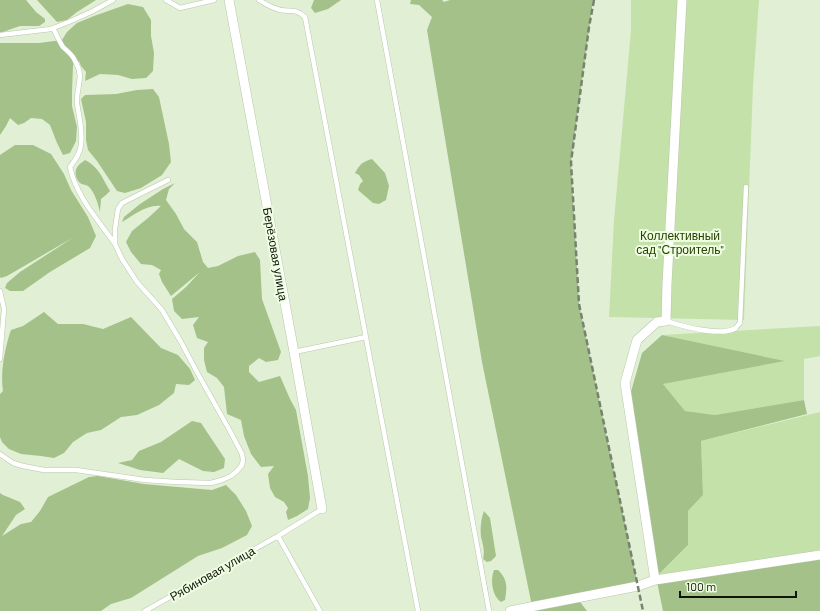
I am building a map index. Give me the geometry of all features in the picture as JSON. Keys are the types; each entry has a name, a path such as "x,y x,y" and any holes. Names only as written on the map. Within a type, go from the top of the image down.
{"street":[{"name":"Берёзовая улица","path":"230,0 322,509"},
{"path":"655,580 625,383 637,340 657,322 666,322 682,0"},
{"path":"510,611 638,586 655,580 820,555"}],"lane":[{"path":"0,35 53,28 88,13 113,0"},
{"path":"166,0 180,8 210,0"},
{"path":"259,0 281,10 292,10 299,12 305,17 418,611"},
{"path":"377,0 488,611"},
{"path":"0,454 13,463 44,470 76,470 146,480 211,483 231,476 242,465 243,460 242,454 236,442 162,310 137,282 122,259 116,244 95,218 72,177 70,167 78,156 81,147 81,124 77,102 80,78 79,70 75,60 63,46 53,28"},
{"path":"116,244 115,229 118,209 122,203 168,180"},
{"path":"666,322 692,328 724,331 736,328 740,323 746,187"},
{"path":"0,291 4,309 0,359"},
{"path":"294,352 366,337"},
{"name":"Рябиновая улица","path":"145,611 278,536 322,509"},
{"path":"278,536 320,611"}],"green space":[{"path":"0,0 26,0 36,12 45,19 45,22 39,26 20,26 0,33"},
{"path":"37,0 96,0 67,20 57,22"},
{"path":"314,0 341,0 328,9 315,13 311,8"},
{"path":"411,0 442,0 444,2 450,0 593,0 571,162 579,304 638,586 577,598 587,611 533,611 482,362 427,30 432,17 419,5 410,4"},
{"name":"Коллективный сад \"Строитель\"","path":"631,0 759,0 753,86 744,320 609,317 614,220 631,30"},
{"path":"128,4 143,7 151,20 151,36 154,53 153,71 146,78 132,79 118,75 100,74 85,81 86,72 79,61 73,65 72,106 77,127 76,141 70,153 63,155 50,125 42,119 31,118 18,125 10,118 0,135 0,43 39,43 62,40 67,32 77,23"},
{"path":"153,89 159,97 169,144 171,162 162,175 141,188 125,193 117,191 88,150 86,140 86,122 81,99 85,95 116,94"},
{"path":"15,145 33,145 51,154 88,217 96,236 90,248 50,272 23,291 10,291 5,288 7,283 20,272 74,237 7,276 0,277 0,155"},
{"path":"372,159 385,173 389,186 386,200 379,204 373,203 358,190 363,181 359,175 355,173 358,167 366,161"},
{"path":"85,160 97,169 110,191 101,199 100,212 93,191 88,186 80,183 76,177 79,164"},
{"path":"175,183 169,189 166,200 184,229 197,242 203,262 208,268 218,266 238,256 255,252 260,260 262,299 281,352 278,360 266,362 259,358 249,366 249,372 259,382 280,376 296,410 308,476 310,498 308,509 288,520 286,512 288,508 284,502 275,497 270,488 268,474 274,466 261,467 251,454 244,436 241,420 227,414 224,387 217,378 207,372 204,360 204,348 208,342 197,338 193,325 199,317 182,319 174,311 172,299 200,272 171,296 162,282 159,274 161,270 152,265 141,264 131,252 126,242 132,231 161,206 146,208 122,222 124,217 140,204"},
{"path":"44,312 58,324 83,324 103,329 131,317 161,348 178,355 190,369 195,380 189,385 176,384 174,393 159,405 137,415 121,417 101,430 87,433 73,442 64,453 54,458 21,454 9,449 2,442 0,437 0,394 3,391 3,368 7,344 11,330 23,326"},
{"path":"820,326 820,356 804,359 804,400 715,415 685,411 663,384 784,361 662,335"},
{"path":"662,335 785,361 663,384 685,411 715,415 804,400 807,414 701,441 703,495 688,511 688,545 658,575 630,395 642,353"},
{"path":"820,412 820,551 658,575 688,545 688,511 703,495 701,441"},
{"path":"192,421 201,423 225,459 224,468 214,472 203,471 179,459 163,473 140,470 118,463 132,460 139,451 161,442"},
{"path":"98,476 144,484 212,490 226,485 236,495 246,511 252,526 247,535 222,548 198,556 131,598 111,604 101,611 0,611 0,493 20,502 25,509 16,515 2,536 21,524 31,522 40,511 48,497 89,477"},
{"path":"484,511 490,518 496,556 491,561 487,562 483,559 484,551 481,537 481,520"},
{"path":"820,559 820,611 663,611 657,582"},
{"path":"494,570 498,570 504,577 506,584 505,600 501,602 496,596 493,588 492,578"}],"railway":[{"path":"594,0 571,162 579,304 643,611"}]}
